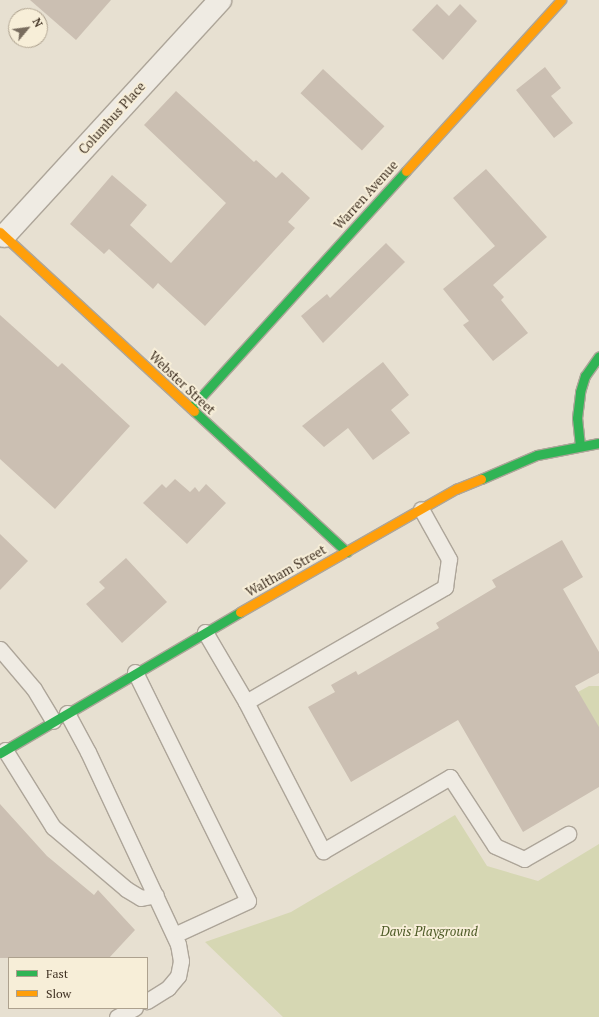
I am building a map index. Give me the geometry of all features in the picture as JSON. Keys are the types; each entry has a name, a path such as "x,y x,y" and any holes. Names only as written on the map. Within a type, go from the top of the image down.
{"street":[{"name":"Columbus Place","path":"2,234 220,0"},
{"name":"Warren Avenue","path":"190,408 560,0"},
{"name":"Webster Street","path":"2,234 347,552"},
{"path":"580,446 577,418 580,392 585,376 599,356"},
{"name":"Waltham Street","path":"2,752 135,672 421,509 497,470 537,455 599,443"}],"lane":[{"path":"246,702 445,587 449,559 421,509"},
{"path":"205,632 246,702 323,851 450,777 495,846 524,859 568,834"},
{"path":"0,649 34,689 53,721"},
{"path":"135,672 248,901 174,935"},
{"path":"67,713 174,935 181,961 178,976 168,988 148,1000"},
{"path":"2,752 53,827 126,889 141,898 156,895"},
{"path":"118,1017 132,1009"}],"green space":[{"path":"589,686 599,686 599,728 578,692"},
{"name":"Davis Playground","path":"455,815 487,866 538,881 599,844 599,1017 283,1017 205,942 291,912"}],"building":[{"path":"30,0 111,0 76,40 48,16 48,8 39,8"},
{"path":"437,4 449,16 460,4 477,21 443,60 412,30"},
{"path":"545,67 561,88 551,96 573,123 554,138 516,90"},
{"path":"323,69 384,126 362,150 300,93"},
{"path":"176,91 254,162 256,160 276,178 282,172 310,198 288,222 295,228 205,326 158,283 153,289 109,249 104,254 70,224 112,175 147,205 130,225 171,263 226,203 144,125"},
{"path":"486,169 547,237 493,285 504,297 501,300 528,333 493,361 463,325 469,321 443,289 495,246 453,198"},
{"path":"386,243 405,262 323,343 301,316 327,294 330,298"},
{"path":"0,315 58,367 62,363 130,426 55,509 0,459"},
{"path":"383,362 409,395 391,410 410,433 373,460 348,428 324,447 302,426"},
{"path":"175,479 190,492 195,487 199,492 206,484 226,503 187,544 143,503 162,484 166,488"},
{"path":"0,534 28,561 0,590"},
{"path":"562,540 583,577 563,589 599,652 599,673 575,686 599,727 599,787 523,832 458,720 351,782 308,707 335,692 331,685 356,671 358,675 439,628 436,623 496,587 492,580"},
{"path":"126,558 167,602 122,643 86,604 105,588 99,582"},
{"path":"0,804 47,856 94,895 98,890 135,930 110,957 0,958"}],"traffic: fast":[{"path":"191,408 406,171"},
{"path":"580,446 577,418 580,392 585,376 599,356"},
{"path":"194,411 347,552"},
{"path":"481,479 537,455 599,443"},
{"path":"0,753 240,612"}],"traffic: slow":[{"path":"406,171 561,0"},
{"path":"0,232 194,411"},
{"path":"240,612 456,489 481,479"}]}
